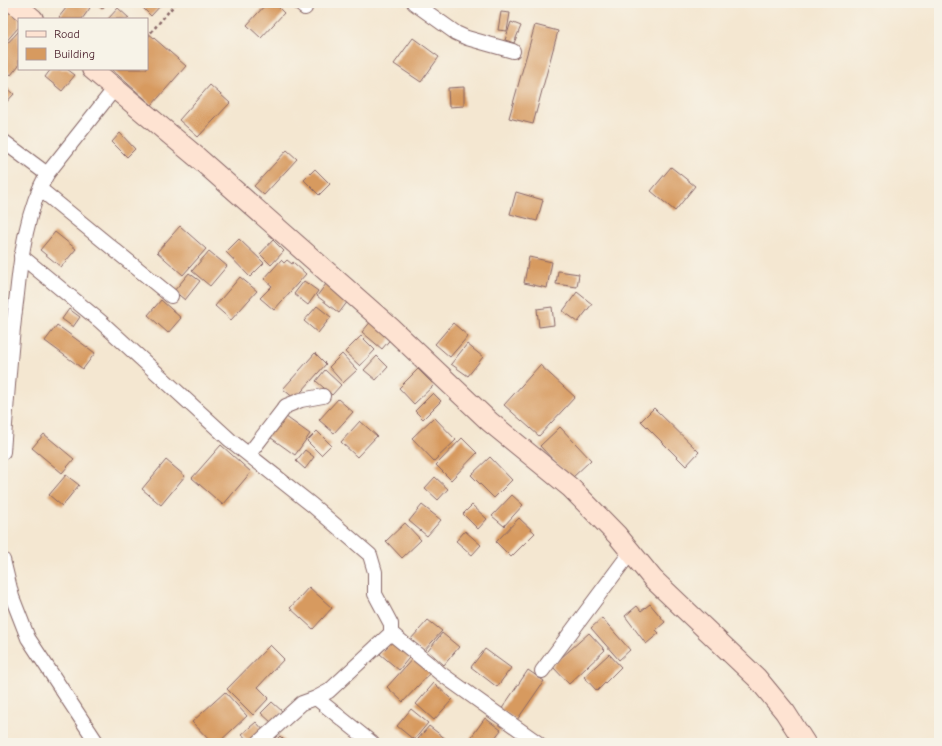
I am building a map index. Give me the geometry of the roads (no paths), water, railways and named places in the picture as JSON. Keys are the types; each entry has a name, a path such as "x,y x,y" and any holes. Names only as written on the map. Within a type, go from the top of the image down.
{"street":[{"path":"14,3 32,18"},
{"path":"414,3 456,33 467,38 513,51"},
{"path":"93,70 198,158 391,328 490,422 571,488 598,514 653,579 757,678 785,712 805,743"},
{"path":"3,452 7,336 21,256 40,189 47,174 115,88"},
{"path":"3,141 47,174"},
{"path":"40,189 170,296"},
{"path":"21,256 100,321 230,440 249,454 370,555 375,572 375,594 391,624 391,633 329,691 302,703 258,743"},
{"path":"249,454 286,406 301,400 323,396"},
{"path":"542,671 630,553"},
{"path":"3,560 12,597 28,638 97,743"},
{"path":"391,633 440,673 538,743"},
{"path":"316,698 372,743"}]}
